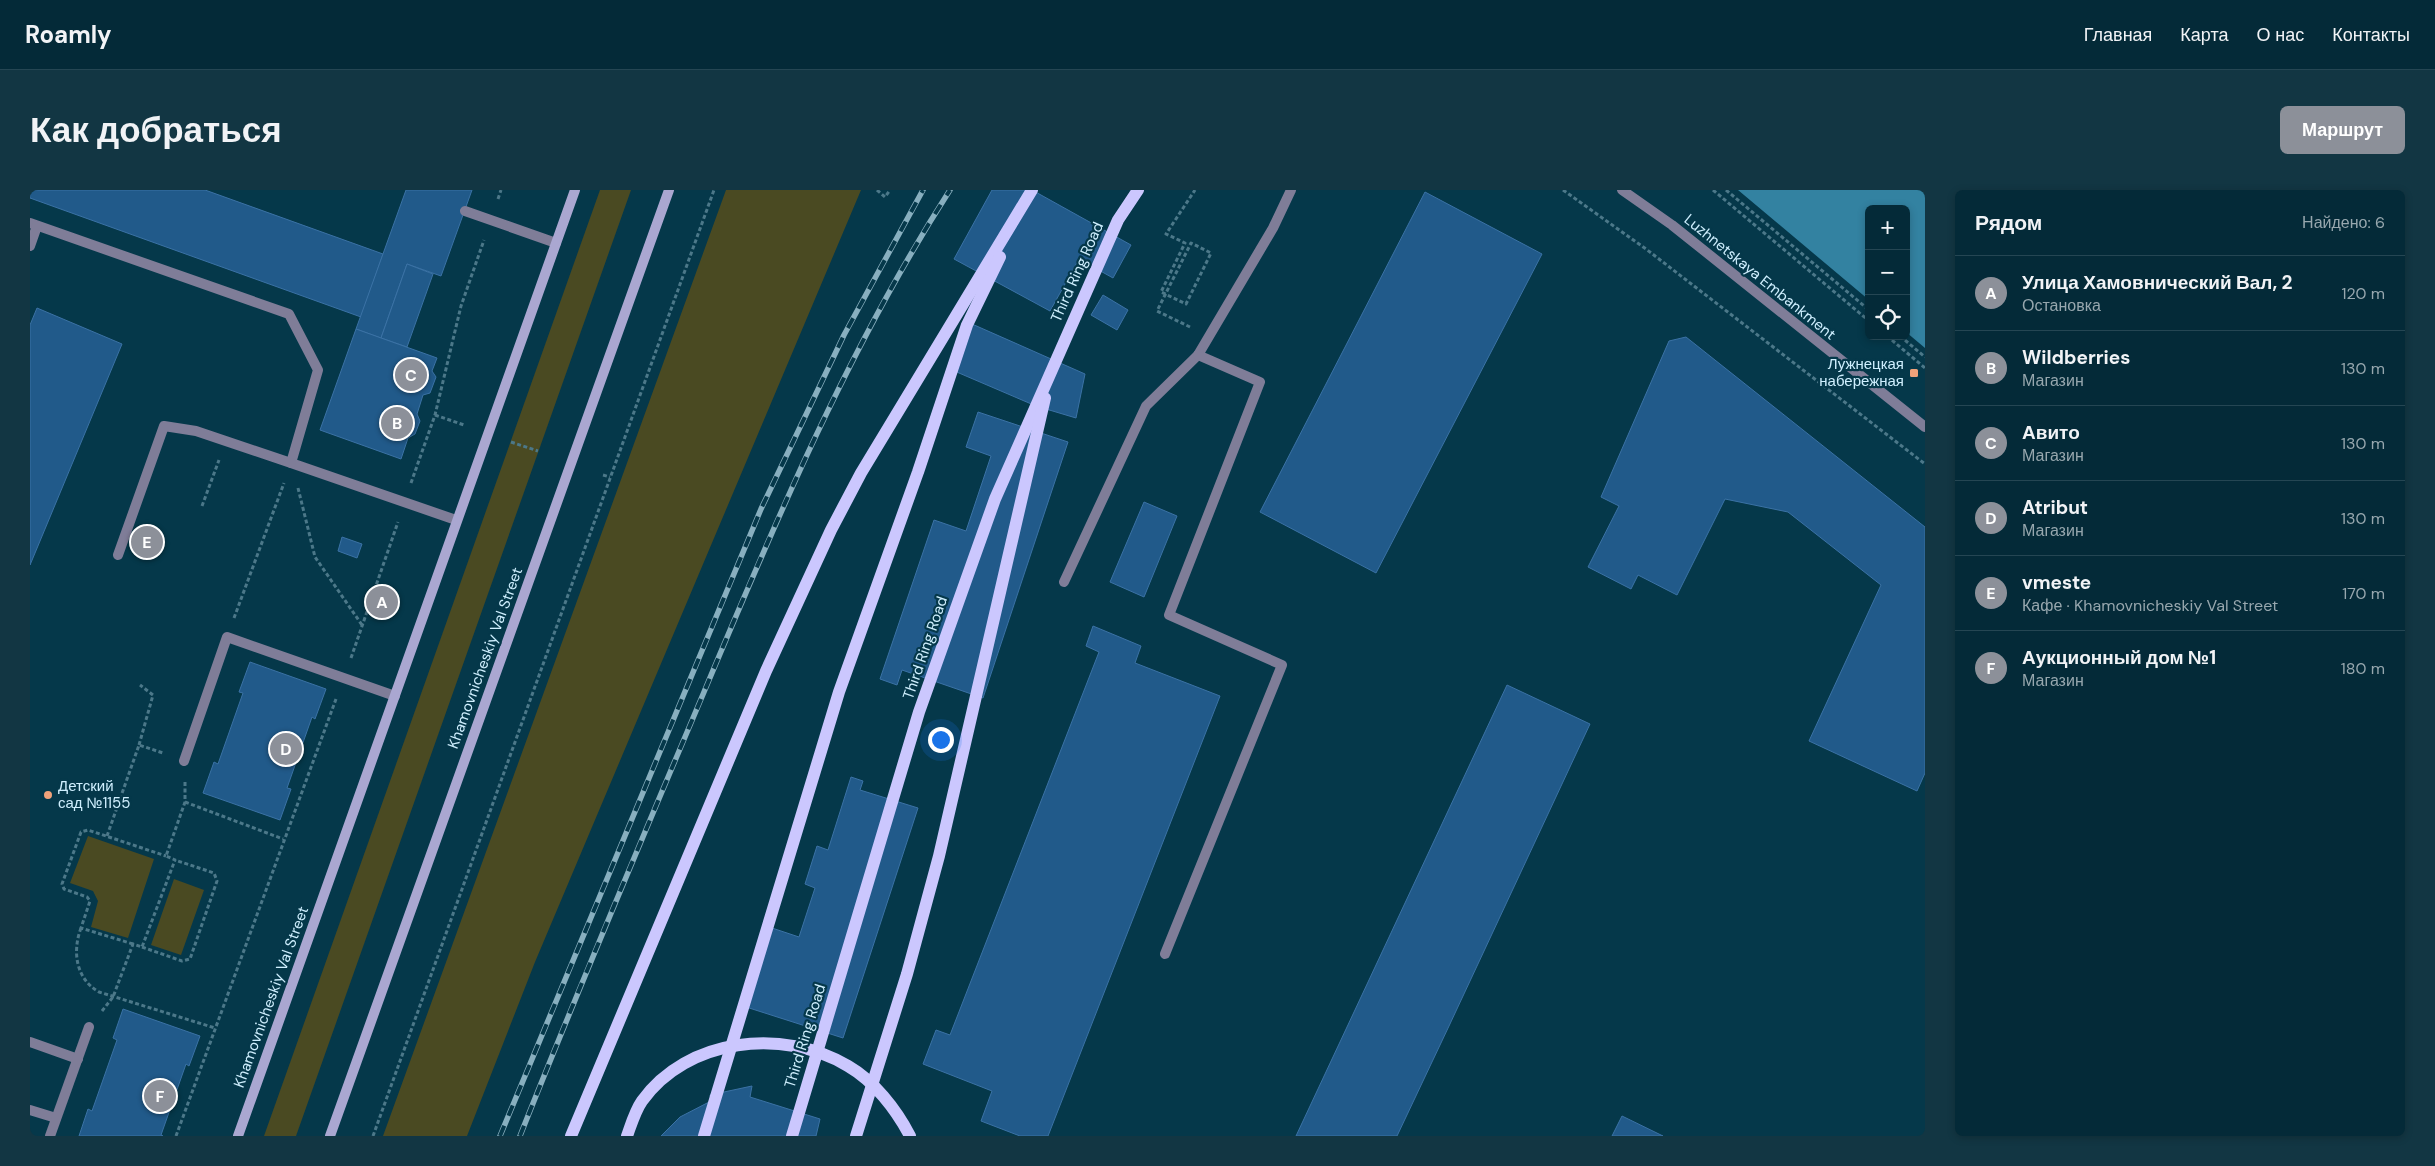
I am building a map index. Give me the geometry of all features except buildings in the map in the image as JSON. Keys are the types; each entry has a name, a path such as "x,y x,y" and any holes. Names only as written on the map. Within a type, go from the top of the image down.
{"main road":[{"name":"Khamovnicheskiy Val Street","path":"238,1136 575,190"},
{"name":"Khamovnicheskiy Val Street","path":"330,1136 670,190"},
{"path":"571,1136 766,671 831,530 861,473 1033,190"},
{"path":"704,1136 839,692 918,472 967,325 1033,190"},
{"name":"Third Ring Road","path":"792,1136 919,712 994,499 1118,220 1138,190"},
{"path":"856,1136 907,974 939,856 1052,367"},
{"path":"627,1136 641,1102 663,1078 688,1059 714,1050 751,1044 794,1047 820,1053 848,1066 881,1093 910,1136"}],"street":[{"path":"1064,582 1146,406 1198,355 1272,228 1291,190"},
{"name":"Luzhnetskaya Embankment","path":"1622,190 1672,225 1925,427"},
{"path":"464,211 556,243"},
{"path":"30,246 34,225 289,314 318,370 292,463"},
{"path":"1165,954 1282,665 1169,615 1260,382 1198,355"},
{"path":"118,555 164,426 196,431 456,520"},
{"path":"184,761 227,637 395,696"},
{"path":"50,1136 89,1027"},
{"path":"30,1042 78,1059"},
{"path":"30,1110 56,1118"}],"path":[{"path":"176,1136 344,678 435,415 461,306 501,190"},
{"path":"373,1136 714,190"},
{"path":"877,190 885,196 890,190"},
{"path":"1157,310 1161,303 1164,296 1168,289 1191,243 1211,253 1186,304 1170,296 1162,292 1185,243 1166,234 1195,190"},
{"path":"1563,190 1646,249 1925,464"},
{"path":"1713,190 1865,318"},
{"path":"1726,190 1865,307"},
{"path":"1892,340 1925,368"},
{"path":"1905,340 1925,357"},
{"path":"435,415 464,425"},
{"path":"202,506 226,441"},
{"path":"511,442 538,451"},
{"path":"292,463 314,557 362,625"},
{"path":"227,637 292,463"},
{"path":"603,474 610,477"},
{"path":"107,836 139,745 153,694 140,685"},
{"path":"139,745 184,761 185,802 166,856"},
{"path":"185,802 284,839"},
{"path":"81,928 142,946 182,961 190,958 217,880 214,873 88,830 81,832 62,884 64,889 87,897 90,901 81,928 75,952 82,976 90,987 113,997 215,1028"},
{"path":"142,946 175,860"},
{"path":"89,1027 113,997 133,944"}],"shaded area":[{"path":"600,190 631,190 296,1136 264,1136"},
{"path":"726,190 861,190 535,962 467,1136 383,1136"},
{"path":"88,836 154,859 128,938 91,927 98,901 93,891 70,883"},
{"path":"174,879 204,890 181,955 151,945"}],"water":[{"path":"1738,190 1925,190 1925,348 1910,335 1910,205 1865,205 1865,297"}],"railway":[{"path":"500,1136 761,509 844,335 923,190"},
{"path":"520,1136 731,627 816,435 879,310 950,190"}],"place":[{"name":"Лужнецкая набережная","path":"1914,373"},
{"name":"Авито","path":"411,375"},
{"name":"Wildberries","path":"397,423"},
{"name":"vmeste","path":"147,542"},
{"name":"Улица Хамовнический Вал, 2","path":"382,602"},
{"name":"Atribut","path":"286,749"},
{"name":"Детский сад №1155","path":"48,795"},
{"name":"Аукционный дом №1","path":"160,1096"}]}
